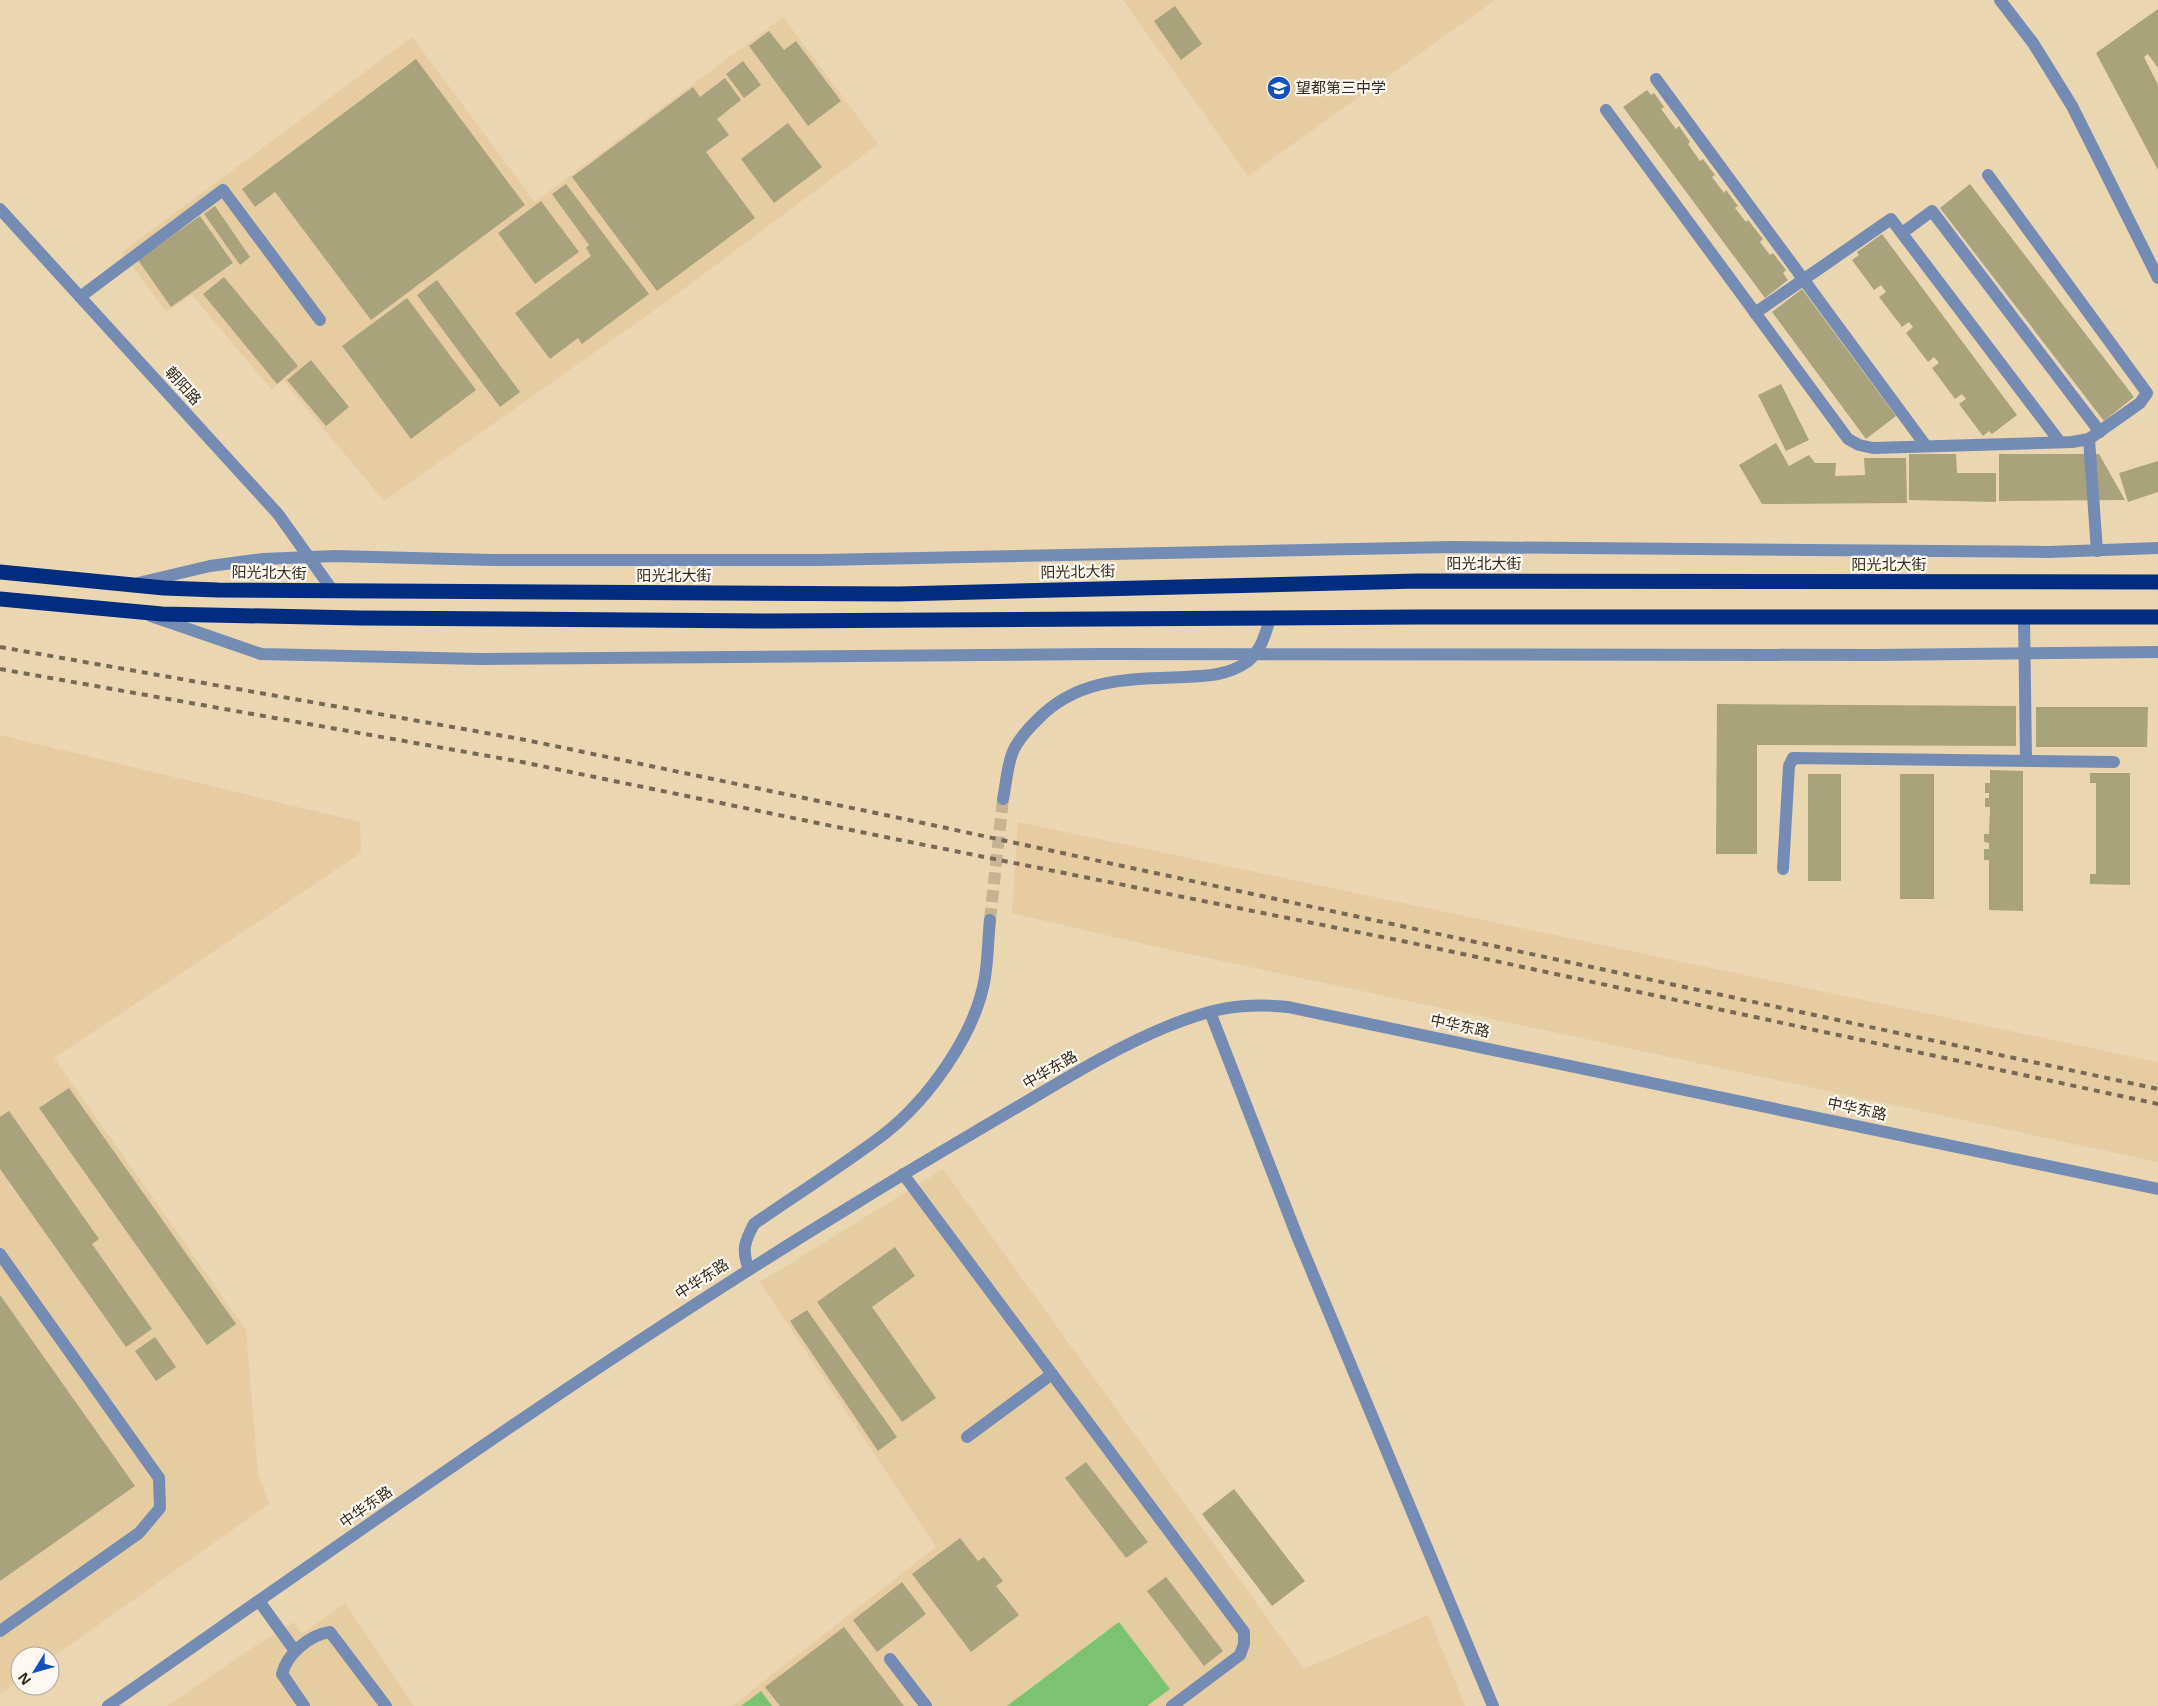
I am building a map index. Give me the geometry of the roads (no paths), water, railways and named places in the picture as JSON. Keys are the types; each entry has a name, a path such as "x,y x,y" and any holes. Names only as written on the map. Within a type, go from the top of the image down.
{"highway":[{"name":"阳光北大街","path":"0,572 131,585 218,590 898,594 1418,581 2158,582"},
{"path":"0,599 139,612 217,616 360,618 770,621 1270,619 1418,616 2158,617"}],"street":[{"path":"2000,0 2033,43 2072,106 2158,278"},
{"path":"1656,79 1926,446"},
{"path":"1606,110 1848,439 1859,445 1873,448 2060,442 2094,435 2140,403 2147,393 1988,175"},
{"path":"80,297 223,190 320,320"},
{"name":"朝阳路","path":"0,209 278,514 333,591"},
{"path":"1902,233 1932,211 2094,435 2097,551"},
{"path":"1755,313 1891,219 2060,442"},
{"path":"131,585 210,566 263,559 308,557 492,560 821,560 1451,547 2097,551 2158,548"},
{"path":"139,612 261,654 482,659 1254,654 2158,652"},
{"path":"2024,617 2026,760"},
{"path":"1003,799 1012,753 1028,730 1044,712 1066,696 1112,680 1213,675 1234,669 1248,661 1262,646 1270,619"},
{"path":"1783,869 1788,766 1793,758 2114,762"},
{"path":"749,1269 744,1255 744,1243 754,1224 884,1134 908,1112 940,1075 965,1036 977,1006 985,978 990,920"},
{"name":"中华东路","path":"108,1706 585,1376 749,1269 904,1174 1116,1050 1168,1027 1210,1012 1256,1004 1288,1007 2158,1189"},
{"path":"1210,1012 1297,1236 1493,1706"},
{"path":"904,1174 1244,1632 1244,1644 1240,1655 1172,1706"},
{"path":"0,1254 159,1478 160,1508 139,1533 0,1631"},
{"path":"967,1437 1052,1374"},
{"path":"259,1601 295,1651"},
{"path":"304,1706 282,1674 284,1664 295,1651 316,1637 330,1632 386,1706"},
{"path":"890,1659 926,1706"}],"tunnel":[{"path":"990,920 1003,799"}],"railway":[{"path":"0,647 526,740 895,817 2158,1089"},
{"path":"0,669 522,762 1407,942 2158,1104"}],"place":[{"name":"望都第三中学","path":"1279,88"}]}
